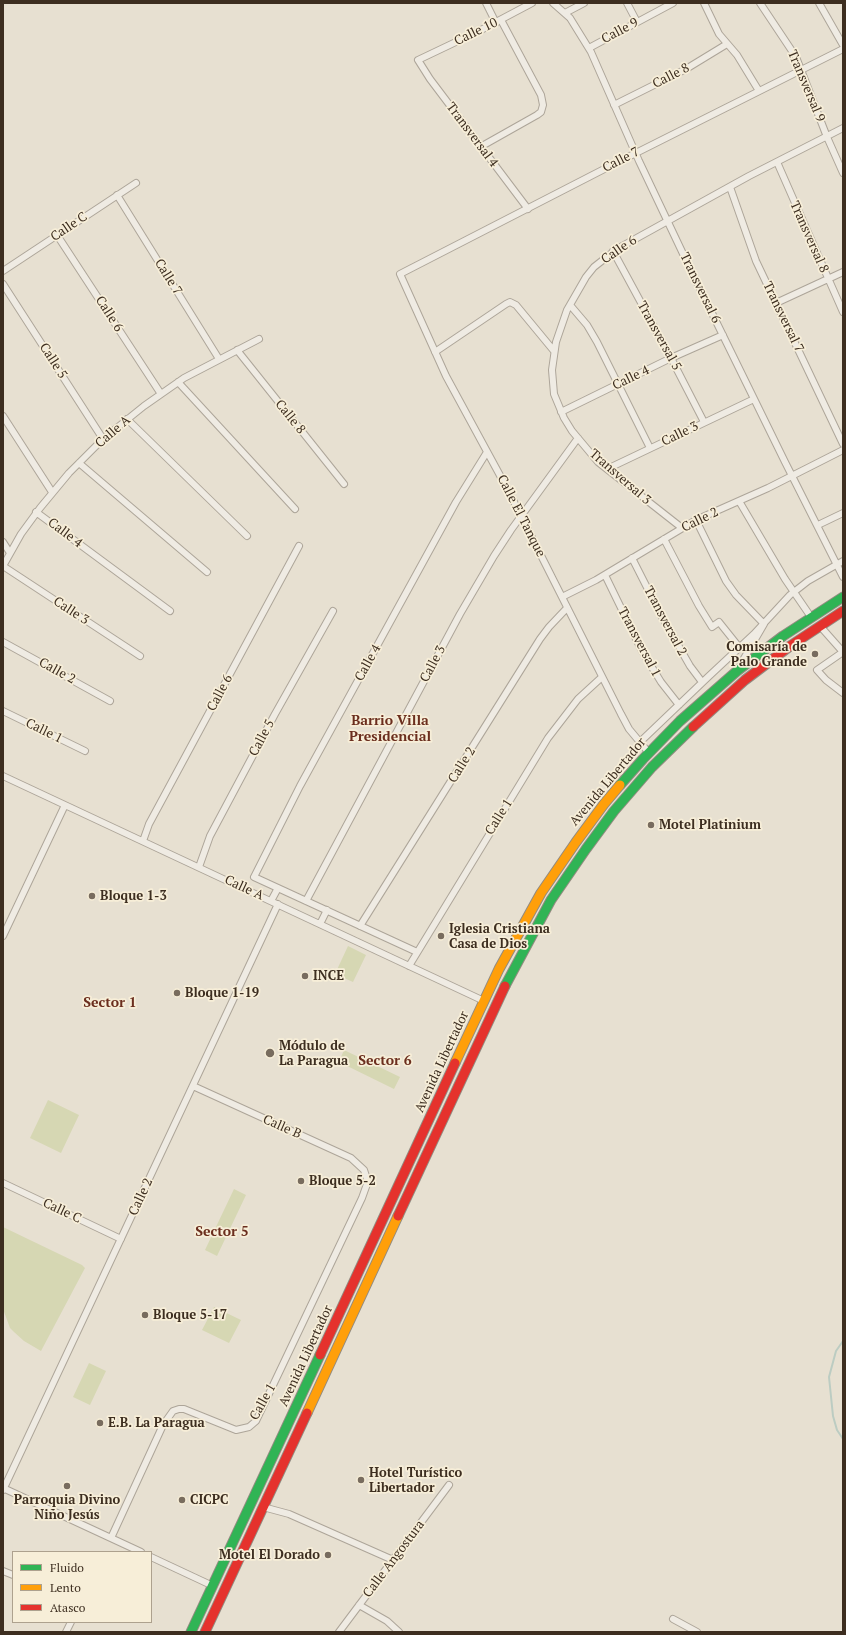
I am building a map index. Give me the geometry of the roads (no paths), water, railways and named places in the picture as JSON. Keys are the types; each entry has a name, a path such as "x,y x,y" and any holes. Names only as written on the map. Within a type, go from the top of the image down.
{"main road":[{"name":"Avenida Libertador","path":"191,1632 484,1001 519,932 557,870 601,808 649,753 693,709 737,671 811,617 843,597"},
{"name":"Avenida Libertador","path":"205,1632 495,1006 519,956 551,900 595,836 634,788 689,730 728,694 785,650 843,611"},
{"path":"811,617 820,626"},
{"path":"484,1001 495,1006"},
{"path":"213,1586 224,1591"}],"street":[{"path":"482,146 531,119 537,115 544,105 541,95 499,21 486,3"},
{"name":"Calle 10","path":"418,60 499,21 532,3"},
{"name":"Transversal 6","path":"553,3 566,13 589,48 668,221 754,399 843,577"},
{"path":"566,13 584,3"},
{"path":"627,3 637,22"},
{"name":"Calle 9","path":"589,48 673,3"},
{"path":"704,3 718,34 742,63 759,91"},
{"name":"Transversal 9","path":"760,3 792,50 843,173"},
{"path":"819,3 843,45"},
{"name":"Calle 8","path":"614,104 686,68 726,44"},
{"name":"Calle 7","path":"400,274 843,49"},
{"name":"Transversal 4","path":"418,60 430,79 528,209"},
{"name":"Calle 6","path":"554,350 570,305 586,277 594,267 613,251 730,187 843,128"},
{"name":"Transversal 8","path":"777,162 843,312"},
{"name":"Calle C","path":"3,270 136,183"},
{"name":"Transversal 7","path":"730,187 756,261 843,444"},
{"name":"Calle 7","path":"117,195 219,359"},
{"name":"Calle 6","path":"57,235 161,394"},
{"name":"Transversal 5","path":"613,251 704,422"},
{"path":"776,303 843,272"},
{"name":"Calle El Tanque","path":"400,274 446,376 521,516 620,714 629,729 649,753"},
{"name":"Calle 5","path":"3,284 104,439"},
{"path":"435,352 510,302 516,305 554,350"},
{"path":"570,305 592,332 650,448"},
{"name":"Calle 4","path":"561,412 671,358 723,335"},
{"name":"Calle A","path":"3,566 36,512 79,463 104,439 127,419 178,382 259,339"},
{"name":"Calle 8","path":"237,350 344,484"},
{"name":"Transversal 3","path":"554,350 552,370 554,394 561,412 578,438 587,450 607,469 682,528"},
{"path":"178,382 294,509"},
{"name":"Calle 3","path":"607,469 754,399"},
{"path":"3,416 52,492"},
{"path":"127,419 247,536"},
{"name":"Calle 3","path":"306,901 460,614 503,542 578,438"},
{"name":"Calle 2","path":"562,597 605,574 696,520 792,476 843,450"},
{"name":"Calle 4","path":"278,888 254,877 300,786 456,502 487,452"},
{"path":"79,463 208,572"},
{"path":"739,501 794,592 811,617"},
{"name":"Calle 4","path":"36,512 170,611"},
{"path":"818,526 843,513"},
{"path":"696,520 726,581 736,595 764,624 737,671"},
{"path":"664,539 699,606 712,627 719,622 739,647"},
{"path":"3,542 10,553"},
{"name":"Calle 6","path":"143,841 149,824 299,546"},
{"name":"Transversal 2","path":"632,558 662,617 690,666 702,682"},
{"name":"Avenida Libertador","path":"640,742 764,624 794,592 843,561"},
{"name":"Calle 3","path":"3,566 140,656"},
{"name":"Transversal 1","path":"605,574 646,658 661,682 679,704"},
{"name":"Calle 2","path":"360,926 540,640 549,627 567,608"},
{"name":"Calle 5","path":"199,867 210,836 275,714 333,611"},
{"path":"820,626 843,652 817,670 826,680 843,693"},
{"name":"Calle 2","path":"3,642 110,701"},
{"name":"Calle 1","path":"409,966 544,745 578,699 602,677"},
{"name":"Calle 1","path":"3,711 85,751"},
{"name":"Calle A","path":"3,776 484,1001"},
{"path":"3,936 65,804"},
{"path":"271,901 278,888 417,952"},
{"name":"Calle 2","path":"3,1489 278,904"},
{"path":"320,924 327,910"},
{"name":"Calle B","path":"193,1086 351,1158 361,1166 366,1175"},
{"name":"Calle 1","path":"111,1538 166,1420 173,1411 184,1409 236,1430 249,1427 256,1420 362,1198 367,1184 366,1175"},
{"name":"Calle C","path":"3,1183 121,1239"},
{"name":"Calle Angostura","path":"339,1632 449,1485"},
{"path":"3,1489 139,1551"},
{"path":"263,1507 288,1514 393,1560"},
{"path":"152,1557 213,1586"},
{"path":"359,1605 387,1620 399,1632"},
{"path":"673,1619 696,1632"},
{"path":"66,1632 70,1623"}],"waterway":[{"path":"843,1341 836,1351 829,1377 833,1416 837,1430 843,1439"}],"place":[{"name":"Comisaría de Palo Grande","path":"815,654"},
{"name":"Motel Platinium","path":"651,825"},
{"name":"Bloque 1-3","path":"92,896"},
{"name":"Iglesia Cristiana Casa de Dios","path":"441,936"},
{"name":"INCE","path":"305,976"},
{"name":"Bloque 1-19","path":"177,993"},
{"name":"Módulo de La Paragua","path":"270,1053"},
{"name":"Bloque 5-2","path":"301,1181"},
{"name":"Bloque 5-17","path":"145,1315"},
{"name":"E.B. La Paragua","path":"100,1423"},
{"name":"Hotel Turístico Libertador","path":"361,1480"},
{"name":"Parroquia Divino Niño Jesús","path":"67,1486"},
{"name":"CICPC","path":"182,1500"},
{"name":"Motel El Dorado","path":"328,1555"}],"district":[{"name":"Barrio Villa Presidencial","path":"390,730"},
{"name":"Sector 1","path":"110,1003"},
{"name":"Sector 6","path":"385,1061"},
{"name":"Sector 5","path":"222,1232"}]}
